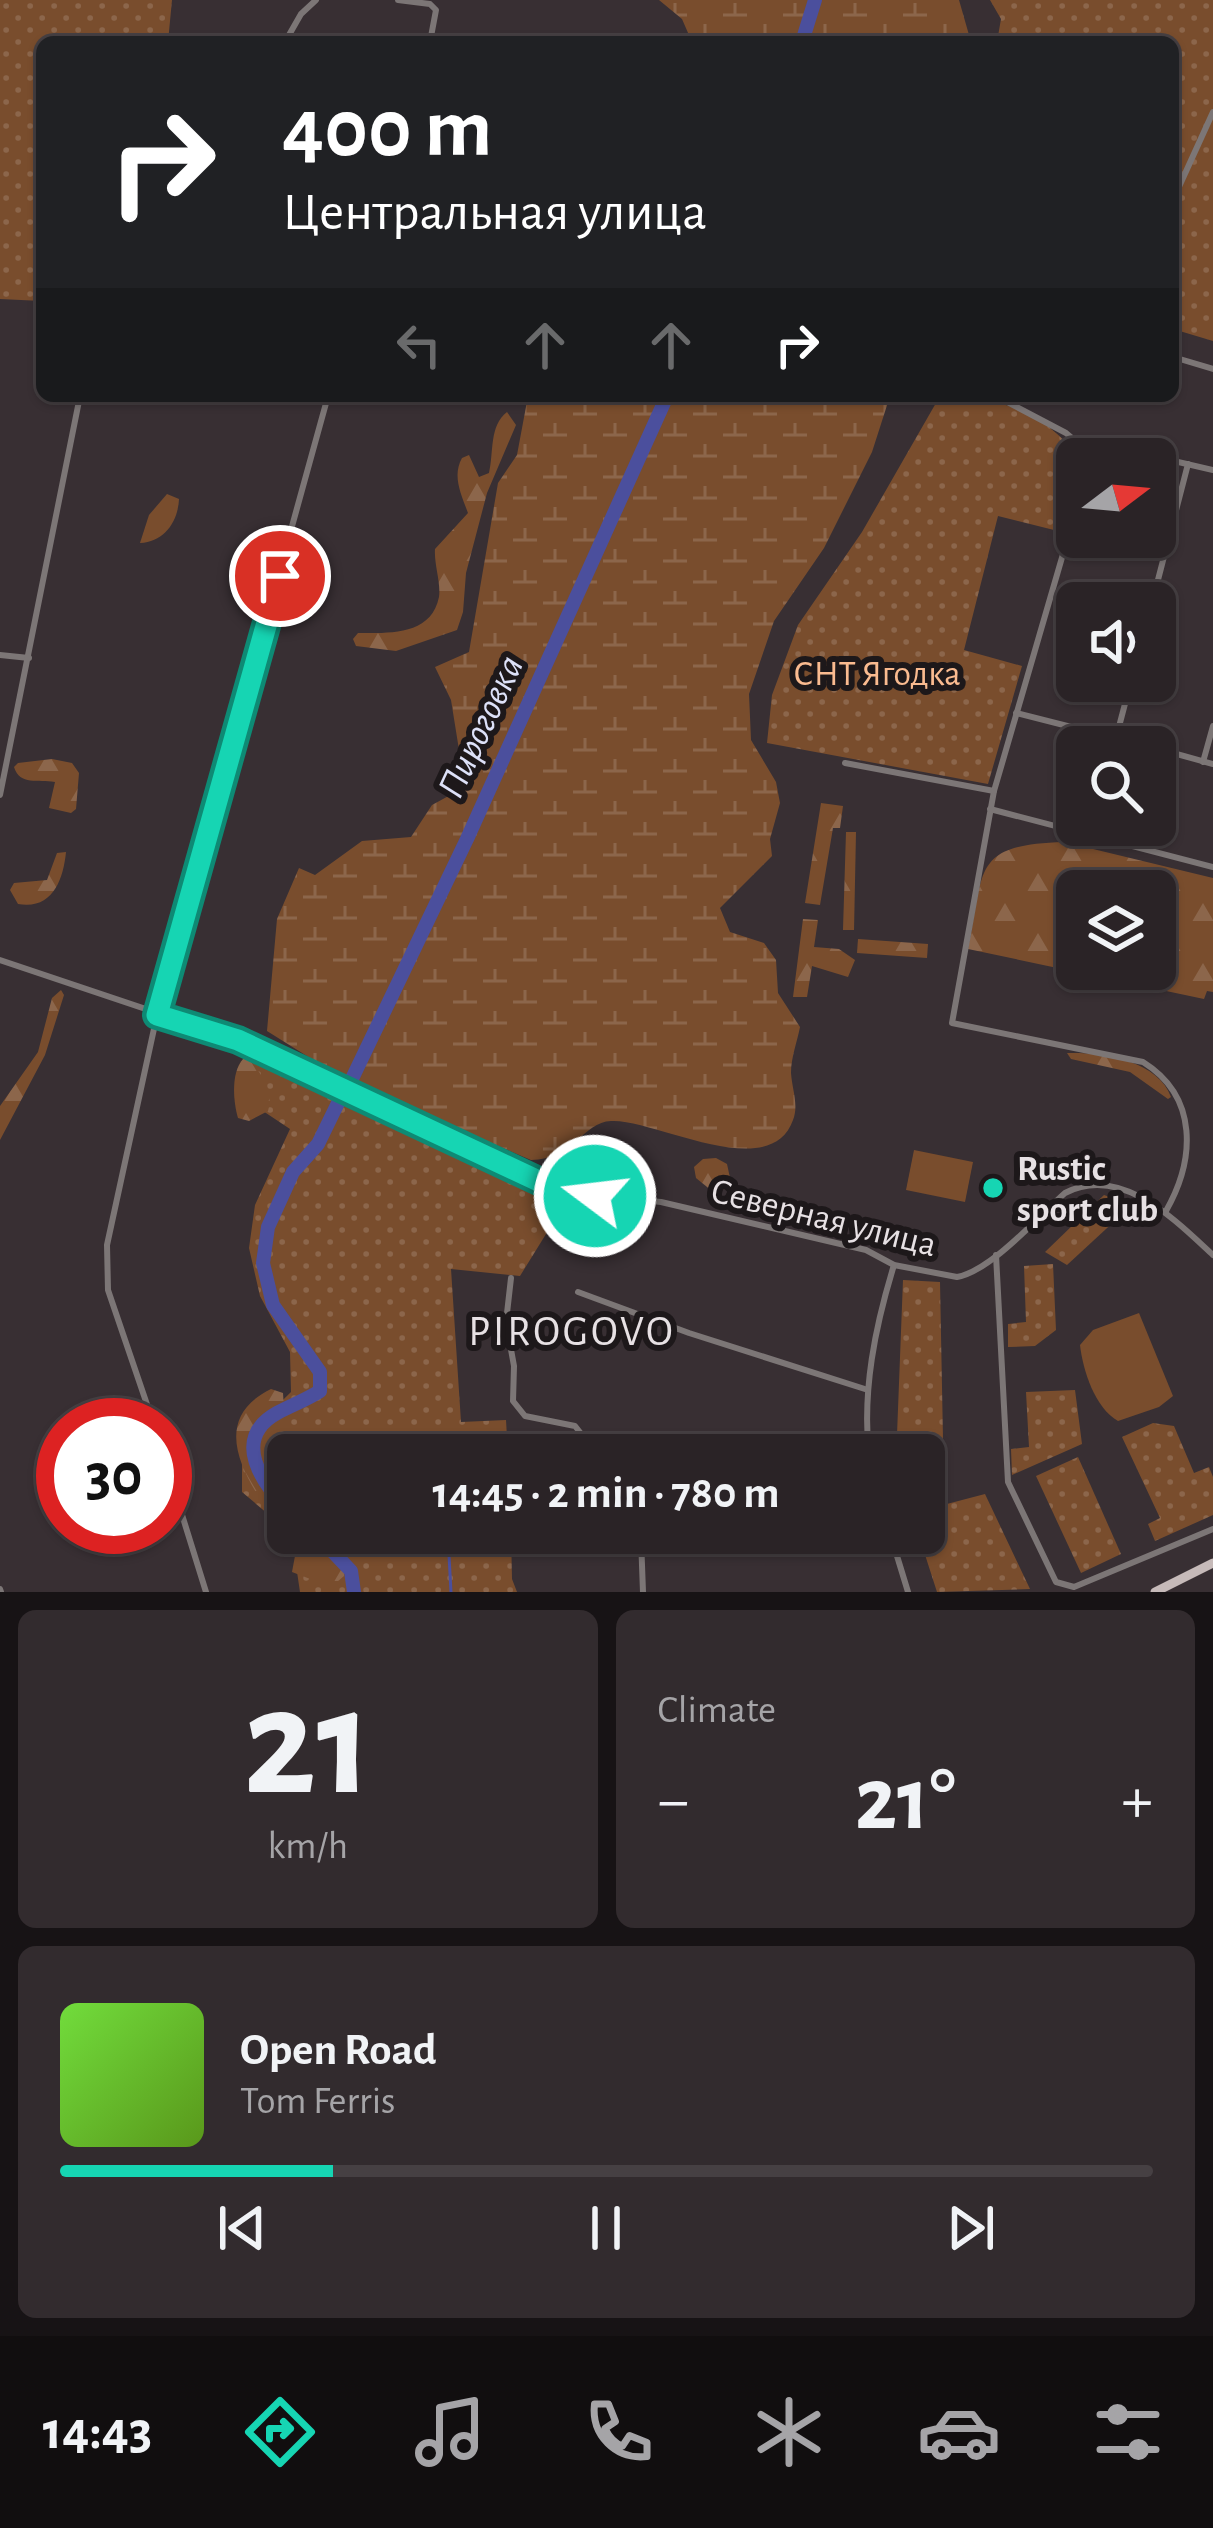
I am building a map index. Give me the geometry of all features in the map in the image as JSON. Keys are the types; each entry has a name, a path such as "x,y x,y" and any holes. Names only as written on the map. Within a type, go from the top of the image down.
{"main road":[{"path":"1155,1592 1213,1563"}],"street":[{"path":"288,36 316,0"},
{"path":"398,0 430,4 436,10 431,36"},
{"path":"1179,187 1213,112"},
{"path":"1179,360 1213,369"},
{"path":"0,795 79,402"},
{"path":"145,1398 105,1271 129,1131 326,402"},
{"path":"1007,402 1071,438"},
{"path":"1176,461 1213,470"},
{"path":"1157,582 1188,464"},
{"path":"1062,558 994,791 952,1023 1143,1061 1154,1068 1181,1109 1189,1148 1166,1210"},
{"path":"0,655 29,658"},
{"path":"1016,712 1070,726"},
{"path":"1203,762 1213,725"},
{"path":"1176,754 1213,764"},
{"path":"844,764 994,791"},
{"path":"991,809 1213,867"},
{"name":"Северная улица","path":"0,960 238,1040 562,1192 661,1202 866,1250 894,1265 957,1277 996,1255 1065,1193 1107,1185 1166,1210 1213,1256"},
{"path":"996,1255 1007,1483 1056,1582 1074,1587 1213,1529"},
{"path":"869,1434 868,1390 879,1315 894,1265"},
{"path":"511,1278 506,1322 514,1366 513,1402 525,1415 575,1426 581,1434"},
{"path":"578,1292 688,1334 868,1390"},
{"path":"192,1547 206,1592"},
{"path":"642,1554 643,1592"},
{"path":"896,1554 908,1592"}],"green space":[{"path":"0,0 172,0 169,36 36,36 36,301 0,299"},
{"path":"659,0 959,0 969,36 689,36 682,19"},
{"path":"990,0 1213,0 1213,341 1179,331 1179,36 998,36 1001,19"},
{"path":"527,402 888,402 872,452 824,548 774,621 749,694 751,740 776,782 780,803 770,839 772,856 720,908 730,932 764,943 776,960 778,993 800,1027 791,1067 795,1114 780,1139 761,1147 709,1144 611,1121 557,1154 531,1160 350,1083 267,1031 277,919 299,868 315,875 362,841 411,837 432,805 465,787 451,700 435,667 469,652 498,483 517,455"},
{"name":"СНТ Ягодка","path":"937,402 1000,403 1035,418 1062,438 1056,438 1056,530 998,516 964,650 1022,666 988,784 767,743 772,695 798,625 862,532"},
{"path":"507,412 516,425 487,493 457,630 396,651 356,646 353,639 358,633 407,630 434,610 439,597 435,549 468,513 459,485 459,465 469,455 479,477 489,473 495,432"},
{"path":"167,494 179,499 173,523 163,535 140,543 149,515"},
{"path":"52,759 72,763 79,773 76,809 71,813 49,808 55,782 25,779 14,767"},
{"path":"821,803 843,806 840,828 833,828 820,905 805,903"},
{"path":"846,832 856,832 854,930 843,930"},
{"path":"1056,843 1081,846 1213,878 1213,992 1207,991 1204,999 1162,990 1176,990 1176,870 1056,870 1056,968 968,949 981,881 997,856"},
{"path":"66,852 54,891 39,902 18,904 10,890 14,883 47,880 57,853"},
{"path":"803,919 818,920 814,947 839,949 855,960 848,977 812,966 807,997 793,997"},
{"path":"858,939 928,944 927,958 857,953"},
{"path":"61,990 64,995 45,1055 0,1140 0,1106 38,1052 52,998"},
{"path":"1067,1053 1127,1061 1154,1074 1171,1097 1130,1072 1071,1059"},
{"path":"243,1055 564,1205 520,1276 451,1269 461,1422 506,1420 507,1434 267,1434 267,1513 242,1492 242,1440 291,1392 290,1352 260,1296 249,1248 255,1205 290,1129 251,1103"},
{"path":"243,1059 249,1059 258,1071 269,1096 268,1111 249,1121 238,1118 235,1103 235,1079"},
{"path":"914,1150 973,1162 965,1202 906,1190"},
{"path":"716,1158 727,1164 730,1178 725,1189 712,1191 696,1178 694,1167 703,1159"},
{"path":"1104,1195 1132,1205 1067,1265 1045,1252"},
{"path":"1053,1264 1056,1330 1035,1346 1008,1347 1008,1324 1026,1322 1024,1266"},
{"path":"903,1280 940,1282 943,1434 897,1434"},
{"path":"1139,1313 1173,1396 1159,1407 1118,1421 1092,1388 1080,1345 1093,1330"},
{"path":"271,1389 283,1393 284,1409 257,1425 254,1439 254,1463 267,1493 267,1509 242,1464 237,1443 238,1423 249,1404"},
{"path":"1075,1390 1082,1444 1012,1475 1011,1449 1029,1447 1026,1392"},
{"path":"1153,1423 1174,1426 1194,1473 1209,1467 1213,1477 1213,1515 1155,1541 1148,1524 1160,1518 1122,1437"},
{"path":"1078,1457 1121,1554 1081,1573 1036,1476"},
{"path":"985,1494 1030,1589 937,1592 925,1554 945,1554 945,1504"},
{"path":"302,1554 511,1554 517,1592 300,1592 296,1565"},
{"path":"331,1554 344,1568 344,1576 331,1587 292,1572 295,1556"}],"waterway":[{"name":"Пироговка","path":"804,36 815,0"},
{"name":"Пироговка","path":"350,1083 467,839 664,402"},
{"name":"Пироговка","path":"267,1485 256,1462 255,1435 277,1413 320,1391 320,1372 273,1305 263,1263 268,1227 293,1172 318,1144 339,1101"},
{"name":"Пироговка","path":"335,1554 351,1571 354,1592"},
{"path":"449,1554 451,1592"}],"place":[{"name":"Rustic sport club","path":"993,1188"}],"district":[{"name":"PIROGOVO","path":"572,1330"}],"route":[{"path":"280,576 157,1015 238,1040 562,1192 595,1196"}]}
